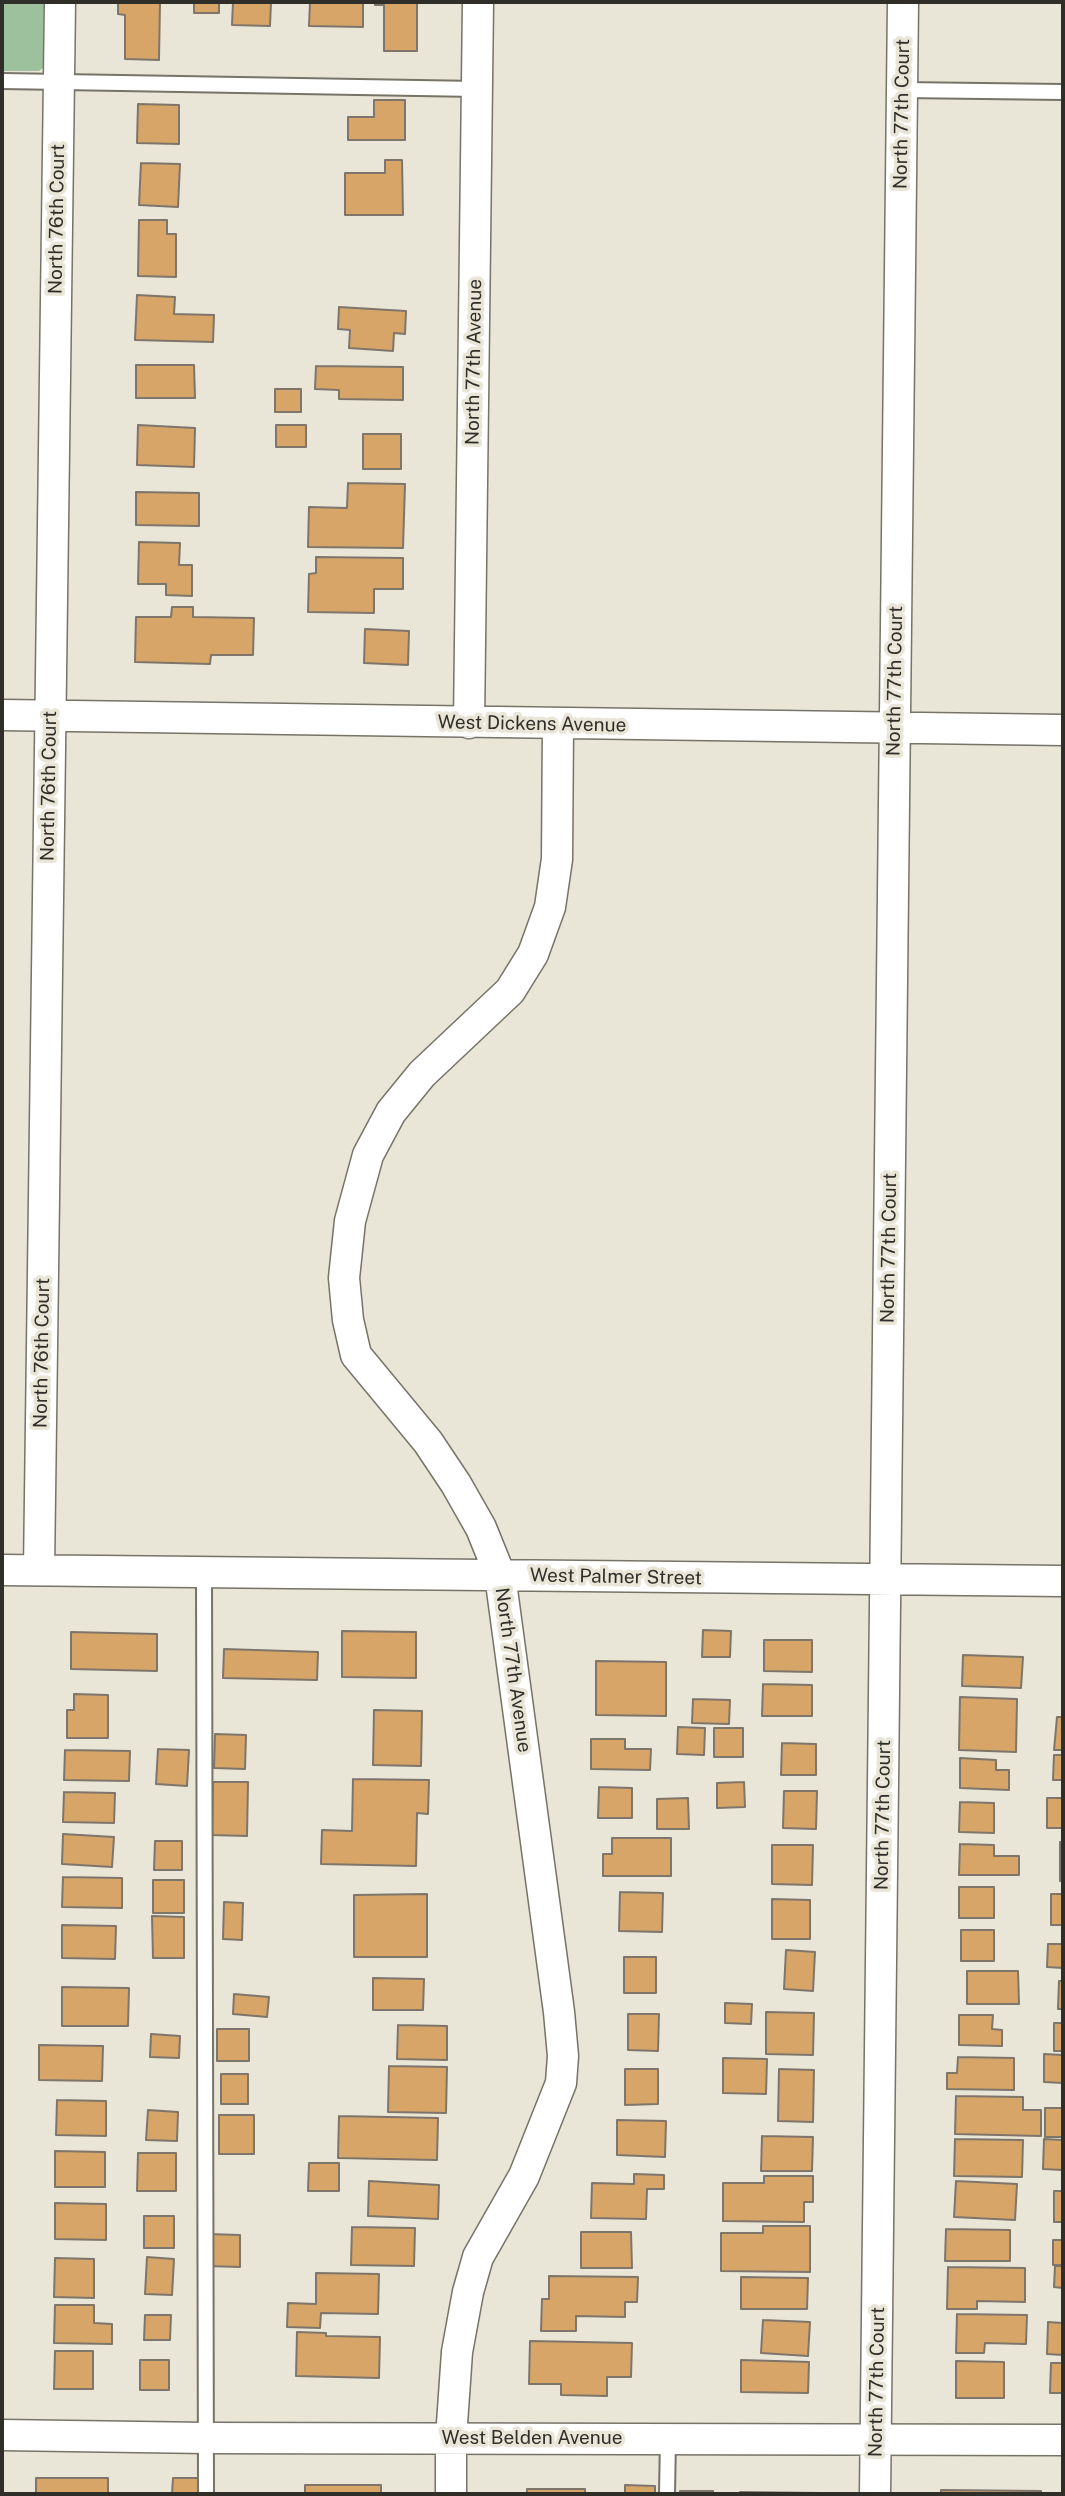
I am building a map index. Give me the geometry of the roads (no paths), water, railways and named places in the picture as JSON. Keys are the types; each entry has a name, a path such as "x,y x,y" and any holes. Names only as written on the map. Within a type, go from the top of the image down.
{"street":[{"name":"North 76th Court","path":"39,1570 60,2"},
{"name":"North 77th Avenue","path":"470,723 478,2"},
{"name":"North 77th Court","path":"875,2494 903,2"},
{"name":"West Dickens Avenue","path":"2,715 1063,730"},
{"name":"North 77th Avenue","path":"451,2494 457,2352 468,2292 478,2257 530,2164 561,2083 563,2056 558,1998 500,1575 481,1528 456,1484 428,1442 356,1355 348,1320 345,1278 350,1220 368,1155 391,1112 422,1074 510,991 533,954 550,907 558,859 558,724"},
{"name":"West Palmer Street","path":"2,1570 1063,1581"},
{"name":"West Belden Avenue","path":"2,2435 1063,2441"}],"lane":[{"path":"2,81 477,89"},
{"path":"902,90 1063,92"},
{"path":"204,1572 206,2494"},
{"path":"667,2494 668,2438"}]}
